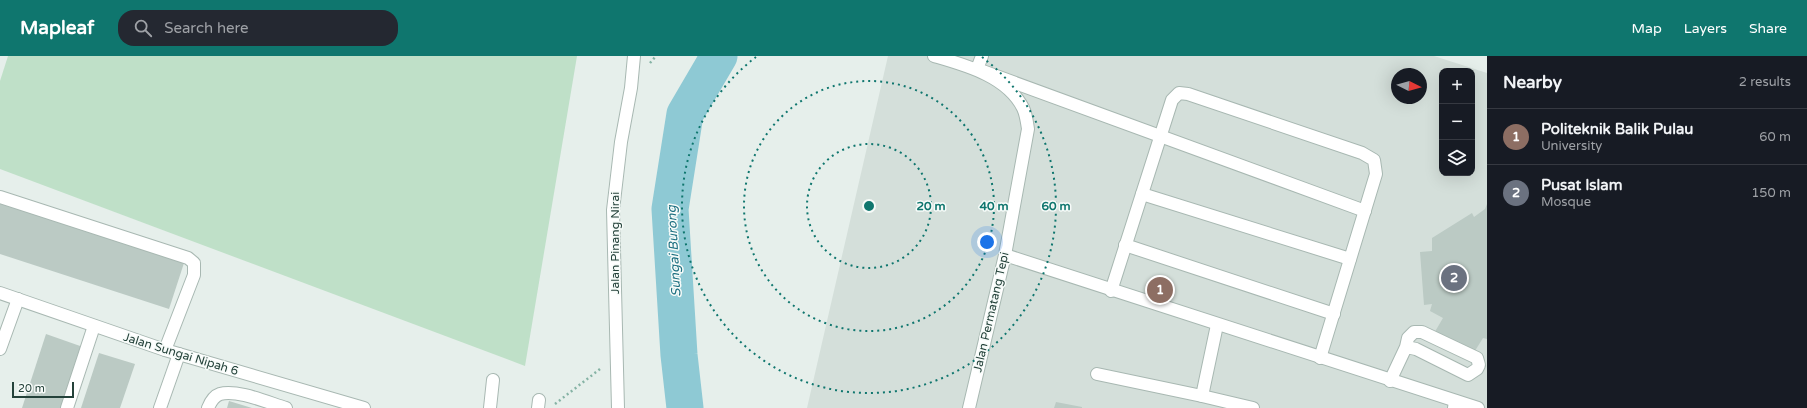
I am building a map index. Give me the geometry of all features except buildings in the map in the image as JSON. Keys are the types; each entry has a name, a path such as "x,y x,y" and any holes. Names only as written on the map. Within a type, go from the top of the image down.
{"street":[{"name":"Jalan Pinang Nirai","path":"618,408 613,210 621,142 631,88 634,56"},
{"name":"Jalan Permatang Tepi","path":"934,56 977,69 1010,91 1023,108 1028,129 1005,255 970,408"},
{"path":"982,56 977,69 1365,211"},
{"path":"1111,290 1172,100 1179,93 1196,96 1362,153 1374,160 1376,174 1320,358"},
{"path":"1142,194 1350,259"},
{"path":"0,197 188,258 194,263 194,275 165,350"},
{"path":"1125,245 1334,314"},
{"path":"1005,255 1390,381 1455,404 1478,408"},
{"name":"Jalan Sungai Nipah 6","path":"0,293 165,350 364,408"},
{"path":"0,349 18,299"},
{"path":"1202,396 1217,325"},
{"path":"67,408 94,326"},
{"path":"1390,381 1406,347 1408,338 1414,332 1422,332 1477,358 1479,365 1477,369 1468,375 1416,349 1406,347"},
{"path":"160,408 179,354"},
{"path":"1097,374 1254,408"},
{"path":"490,408 493,380"},
{"path":"208,408 210,402 218,394 231,393 286,408"}],"path":[{"path":"550,408 616,356"}],"shaded area":[{"path":"888,56 1434,56 1471,68 1439,68 1439,176 1475,176 1475,69 1487,73 1487,408 807,408"}],"green space":[{"path":"8,56 577,56 525,366 0,169 0,81"}],"waterway":[{"name":"Sungai Burong","path":"685,408 679,355 670,209 685,114 719,56"}],"place":[{"name":"Pusat Islam","path":"1454,278"},
{"name":"Politeknik Balik Pulau","path":"1160,290"}]}
